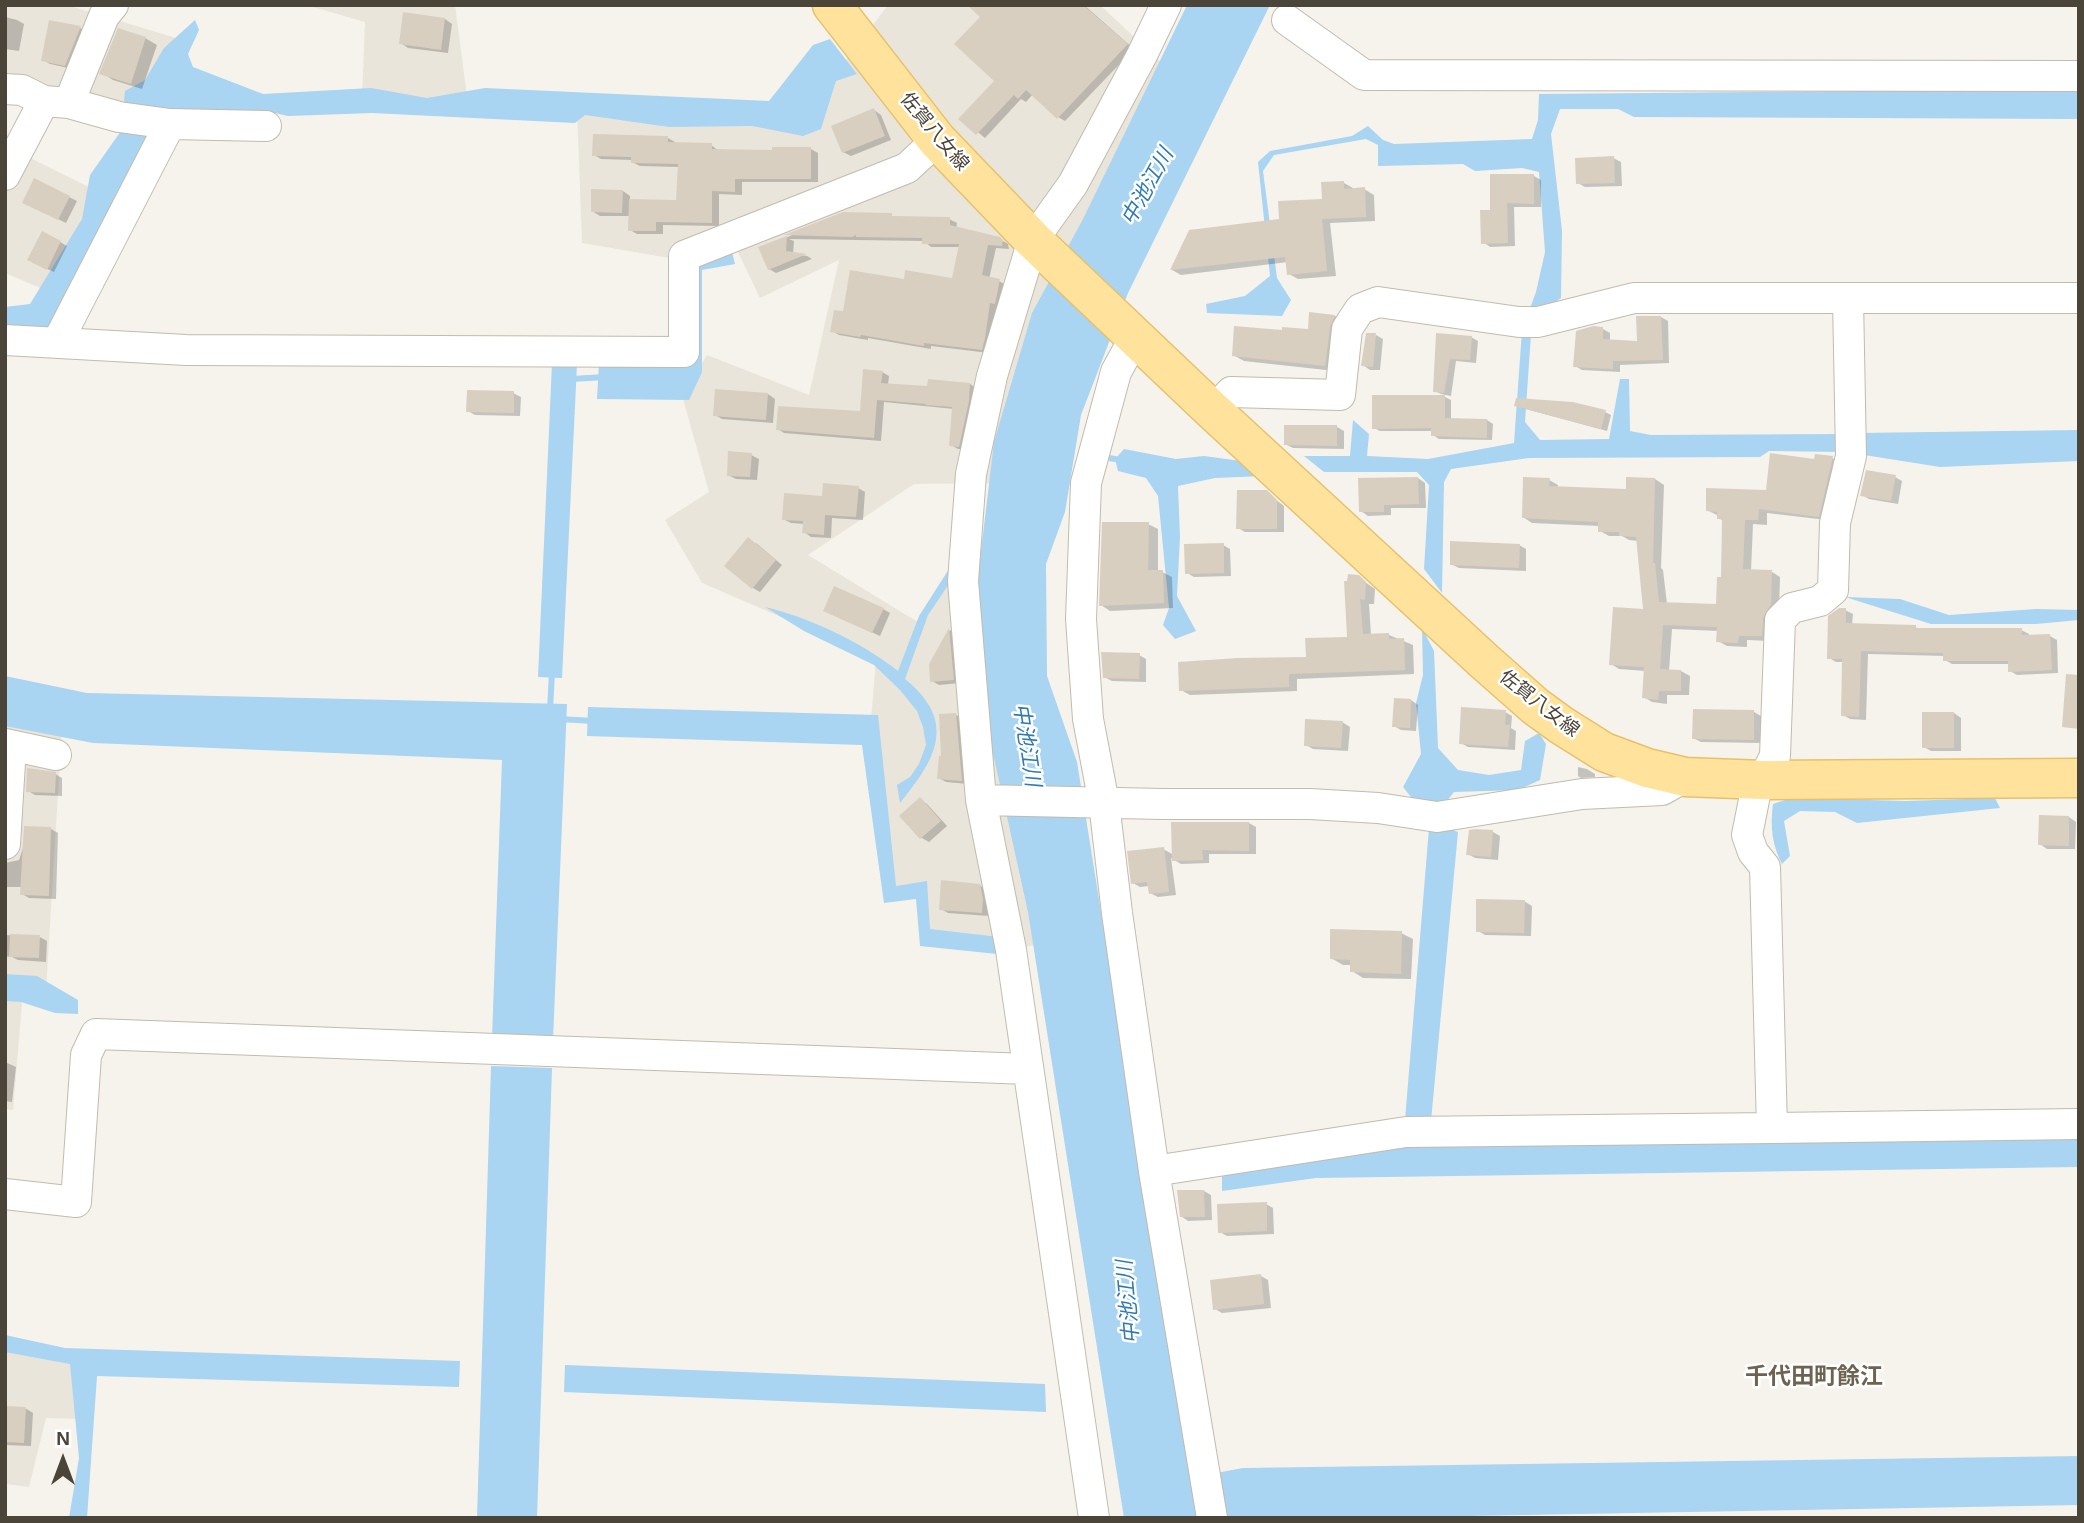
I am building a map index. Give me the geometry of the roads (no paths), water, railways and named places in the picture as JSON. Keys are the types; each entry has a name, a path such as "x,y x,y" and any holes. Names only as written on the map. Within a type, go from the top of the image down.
{"main road":[{"name":"佐賀八女線","path":"832,5 937,140 1038,246 1213,411 1535,706 1604,752 1647,768 1685,777 1763,780 2079,778"}],"street":[{"path":"5,175 57,102 104,16 113,5"},
{"path":"1094,1518 1011,950 984,800 962,581 971,474 992,376 1038,246 1142,55 1166,5"},
{"path":"1287,20 1364,75 2079,76"},
{"path":"5,89 22,90 57,102 120,117 170,124 266,125"},
{"path":"58,341 170,124"},
{"path":"5,340 186,350 684,352 684,257 907,168 937,140"},
{"path":"1213,411 1231,392 1340,396 1347,329 1360,309 1378,302 1529,322 1634,298 2079,299"},
{"path":"1772,1128 1765,867 1753,852 1747,835 1755,795 1775,756 1780,620 1792,608 1820,601 1833,590 1835,523 1851,443 1848,299"},
{"path":"1130,332 1116,372 1086,483 1081,619 1087,719 1104,803 1154,1171 1212,1518"},
{"path":"5,844 8,745 56,755"},
{"path":"984,800 1310,804 1378,808 1433,817 1582,794 1662,790 1685,777"},
{"path":"5,1194 76,1202 86,1055 96,1034 1028,1069"},
{"path":"1154,1171 1405,1132 2079,1124"}],"water":[{"name":"中池江川","path":"1187,5 1270,5 1128,293 1081,415 1065,512 1046,564 1047,676 1077,762 1198,1518 1124,1518 1028,912 989,735 977,585 994,442 1032,313 1083,219"},
{"path":"195,20 199,30 188,54 193,67 263,94 371,88 427,98 485,88 769,101 813,45 830,39 857,74 836,81 821,129 803,136 752,126 669,127 585,115 575,123 372,113 288,116 266,111 248,116 148,113 124,102 125,91 145,80 164,48"},
{"path":"2079,89 2079,119 1634,117 1618,109 1560,109 1551,134 1562,231 1561,298 1537,315 1531,334 1525,422 1540,440 1609,439 1620,379 1629,379 1630,431 1651,435 1843,434 1842,452 1769,451 1760,457 1529,458 1451,469 1444,482 1442,593 1424,569 1429,485 1417,472 1324,472 1304,456 1350,456 1353,420 1369,434 1367,456 1428,459 1514,443 1522,330 1536,292 1545,252 1539,172 1522,168 1475,171 1463,164 1378,166 1378,145 1366,139 1274,155 1263,171 1277,278 1291,300 1282,316 1207,313 1206,304 1245,296 1270,276 1258,162 1270,151 1352,136 1368,126 1383,140 1394,144 1532,139 1538,120 1539,94"},
{"path":"121,131 152,137 48,330 5,329 5,307 30,304 82,219 90,175"},
{"path":"732,252 735,264 702,270 702,372 689,400 597,399 599,363 693,362 695,260"},
{"path":"552,363 577,364 562,678 538,677"},
{"path":"2079,430 2079,461 1940,467 1858,454 1857,433"},
{"path":"1124,449 1176,459 1204,456 1248,462 1264,476 1215,478 1178,486 1180,537 1177,596 1196,631 1175,639 1163,625 1169,608 1158,496 1146,478 1118,471 1115,459"},
{"path":"949,569 955,575 928,615 905,679 932,710 936,741 923,771 900,803 897,785 910,777 919,764 926,745 917,711 874,665 804,631 765,607 835,632 898,671 919,616"},
{"path":"1845,597 1900,599 1949,615 2036,609 2079,610 2079,620 2036,624 1931,624"},
{"path":"1422,628 1434,651 1438,748 1458,770 1489,775 1521,770 1525,741 1539,733 1546,744 1540,780 1518,790 1454,792 1442,807 1436,823 1458,832 1431,1121 2079,1138 2079,1167 1316,1178 1222,1191 1222,1175 1405,1120 1429,828 1419,807 1403,787 1421,754 1416,703 1423,675"},
{"path":"5,676 87,693 567,704 553,1040 492,1038 502,760 93,743 5,726"},
{"path":"588,707 878,715 896,886 927,881 930,929 999,937 997,954 920,946 916,899 884,903 862,745 587,736"},
{"path":"1791,798 1906,801 1995,798 2000,808 1857,823 1835,812 1800,811 1784,821 1790,856 1782,864 1773,835 1773,804"},
{"path":"5,974 37,976 78,1000 78,1014 55,1013 21,1002 5,1001"},
{"path":"491,1066 552,1068 537,1518 477,1518"},
{"path":"5,1335 65,1348 460,1361 459,1387 97,1376 87,1518 69,1518 79,1458 70,1364 5,1352"},
{"path":"565,1365 1045,1384 1046,1412 564,1392"},
{"path":"2079,1456 2079,1505 1226,1518 1216,1473 1243,1468"}],"waterway":[{"path":"571,379 606,377"},
{"path":"1103,457 1115,459"},
{"path":"550,710 552,672"},
{"path":"559,719 594,721"}],"district":[{"name":"千代田町餘江","path":"1814,1378"}]}
